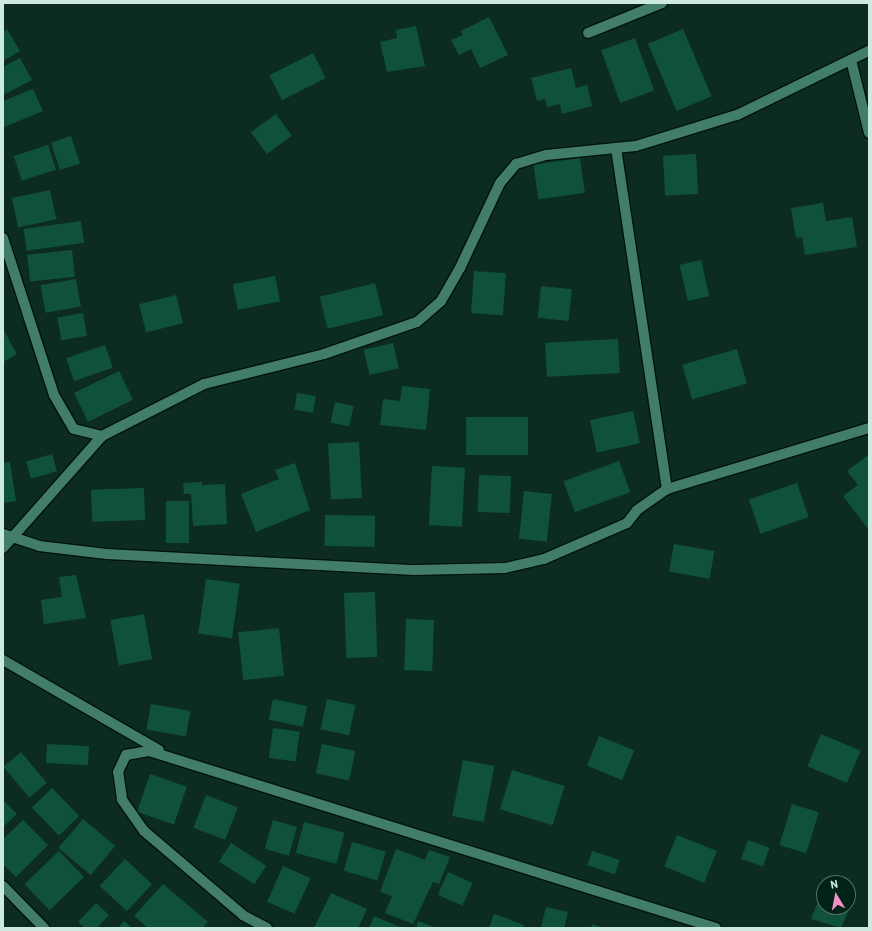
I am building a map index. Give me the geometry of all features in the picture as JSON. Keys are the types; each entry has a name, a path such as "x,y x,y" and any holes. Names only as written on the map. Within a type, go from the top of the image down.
{"street":[{"path":"588,33 662,3"},
{"path":"3,548 7,536 102,436 204,384 324,354 417,322 441,301 500,182 516,164 546,155 636,146 737,115 869,51"},
{"path":"851,60 869,133"},
{"path":"616,148 667,489"},
{"path":"3,238 54,395 74,429 102,436"},
{"path":"7,536 39,546 107,554 477,570 544,559 626,523 637,510 667,489 869,428"},
{"path":"3,660 173,758"},
{"path":"267,928 243,915 144,831 122,799 118,772 126,755 149,751 173,758 716,928"},
{"path":"3,886 44,928"}],"building":[{"path":"489,17 508,55 480,68 471,49 459,55 451,40 463,35 461,31"},
{"path":"416,26 425,66 387,72 380,42 397,38 396,30"},
{"path":"7,29 20,51 3,61 3,32"},
{"path":"683,29 712,96 677,111 648,44"},
{"path":"635,38 654,91 620,103 601,50"},
{"path":"313,53 326,78 282,100 269,75"},
{"path":"20,58 32,80 3,95 3,67"},
{"path":"571,68 576,88 587,85 592,106 562,114 560,104 547,107 545,99 537,101 531,78"},
{"path":"33,89 43,111 4,127 3,101"},
{"path":"276,114 292,136 267,154 251,132"},
{"path":"71,136 80,164 60,170 51,142"},
{"path":"48,145 56,170 22,181 14,156"},
{"path":"696,154 698,194 665,196 663,156"},
{"path":"580,158 585,193 538,199 533,165"},
{"path":"50,190 56,219 18,227 12,198"},
{"path":"823,203 826,221 852,217 857,247 805,255 802,237 796,238 791,208"},
{"path":"81,221 84,243 27,251 24,229"},
{"path":"72,250 75,277 30,282 27,255"},
{"path":"701,260 709,296 688,301 680,265"},
{"path":"474,271 506,273 503,315 471,313"},
{"path":"275,276 280,302 238,310 233,284"},
{"path":"76,279 81,307 45,313 41,285"},
{"path":"375,283 383,315 328,329 320,297"},
{"path":"541,286 572,289 568,321 538,318"},
{"path":"176,295 183,323 146,332 139,304"},
{"path":"83,313 87,336 61,340 57,318"},
{"path":"3,329 17,354 3,362"},
{"path":"618,339 620,373 547,377 545,343"},
{"path":"393,343 399,368 370,375 364,350"},
{"path":"105,345 113,368 74,381 66,358"},
{"path":"737,349 747,384 692,399 682,365"},
{"path":"119,371 133,400 88,422 74,393"},
{"path":"402,386 430,389 426,430 380,425 383,399 400,401"},
{"path":"297,393 316,396 313,413 294,410"},
{"path":"335,402 354,406 349,426 331,423"},
{"path":"633,411 640,443 597,452 590,420"},
{"path":"466,417 528,417 528,455 466,455"},
{"path":"359,442 362,498 331,500 328,444"},
{"path":"52,454 57,471 31,479 26,461"},
{"path":"867,456 869,459 869,530 843,496 858,485 847,471"},
{"path":"619,461 630,492 575,512 564,481"},
{"path":"10,462 16,501 3,503 3,463"},
{"path":"295,463 310,510 256,532 241,494 279,479 275,470"},
{"path":"432,466 465,468 462,527 429,525"},
{"path":"479,475 511,476 510,513 478,512"},
{"path":"202,482 202,485 225,484 227,524 193,526 191,494 184,494 183,483"},
{"path":"797,483 809,517 760,534 749,500"},
{"path":"144,488 145,520 92,522 91,490"},
{"path":"524,491 552,494 547,542 519,539"},
{"path":"166,501 189,501 189,543 166,543"},
{"path":"325,515 375,516 374,547 324,546"},
{"path":"674,544 714,551 710,579 669,572"},
{"path":"76,575 86,618 44,624 41,600 62,597 59,577"},
{"path":"206,579 240,584 232,638 198,633"},
{"path":"375,592 377,657 346,658 344,593"},
{"path":"144,614 152,659 119,665 111,620"},
{"path":"406,619 434,620 432,671 404,670"},
{"path":"279,628 284,676 243,680 238,632"},
{"path":"273,699 307,706 303,727 269,720"},
{"path":"327,699 355,705 349,735 321,729"},
{"path":"151,704 190,711 186,737 146,730"},
{"path":"273,728 300,732 296,761 269,758"},
{"path":"821,734 861,751 847,783 807,766"},
{"path":"599,736 634,750 622,780 587,766"},
{"path":"47,744 89,746 88,765 46,763"},
{"path":"322,744 355,751 349,780 316,773"},
{"path":"21,752 47,783 29,797 3,767"},
{"path":"463,760 494,766 484,822 452,816"},
{"path":"512,770 565,786 553,825 500,809"},
{"path":"150,774 187,787 174,825 137,812"},
{"path":"52,788 79,816 59,836 32,807"},
{"path":"206,795 238,807 225,840 193,828"},
{"path":"4,801 17,814 3,827 3,802"},
{"path":"792,804 819,812 806,853 779,845"},
{"path":"83,819 115,846 91,875 59,848"},
{"path":"23,820 48,845 16,877 3,864 3,839"},
{"path":"273,820 297,827 289,856 265,849"},
{"path":"304,822 345,833 336,864 296,853"},
{"path":"677,835 717,851 704,883 664,867"},
{"path":"748,840 770,848 763,867 741,859"},
{"path":"352,842 386,852 377,880 344,871"},
{"path":"231,843 266,866 254,884 219,861"},
{"path":"396,849 425,860 429,850 450,857 439,884 433,882 413,924 385,913 392,896 380,892"},
{"path":"59,851 84,877 49,910 24,884"},
{"path":"592,851 620,860 615,874 587,865"},
{"path":"125,859 152,884 127,911 100,886"},
{"path":"283,866 310,878 295,914 267,902"},
{"path":"448,872 473,883 462,906 438,895"},
{"path":"163,884 208,922 203,928 148,928 134,916"},
{"path":"331,893 367,909 358,928 314,928"},
{"path":"96,903 109,915 97,928 85,928 78,922"},
{"path":"546,907 568,912 564,928 541,928"},
{"path":"816,907 816,915 847,915 841,928 811,919"},
{"path":"494,914 524,925 523,928 489,928"},
{"path":"374,916 402,928 369,928"},
{"path":"124,921 132,928 118,928"},
{"path":"418,921 437,928 416,928"},
{"path":"592,924 603,928 591,928"}]}
